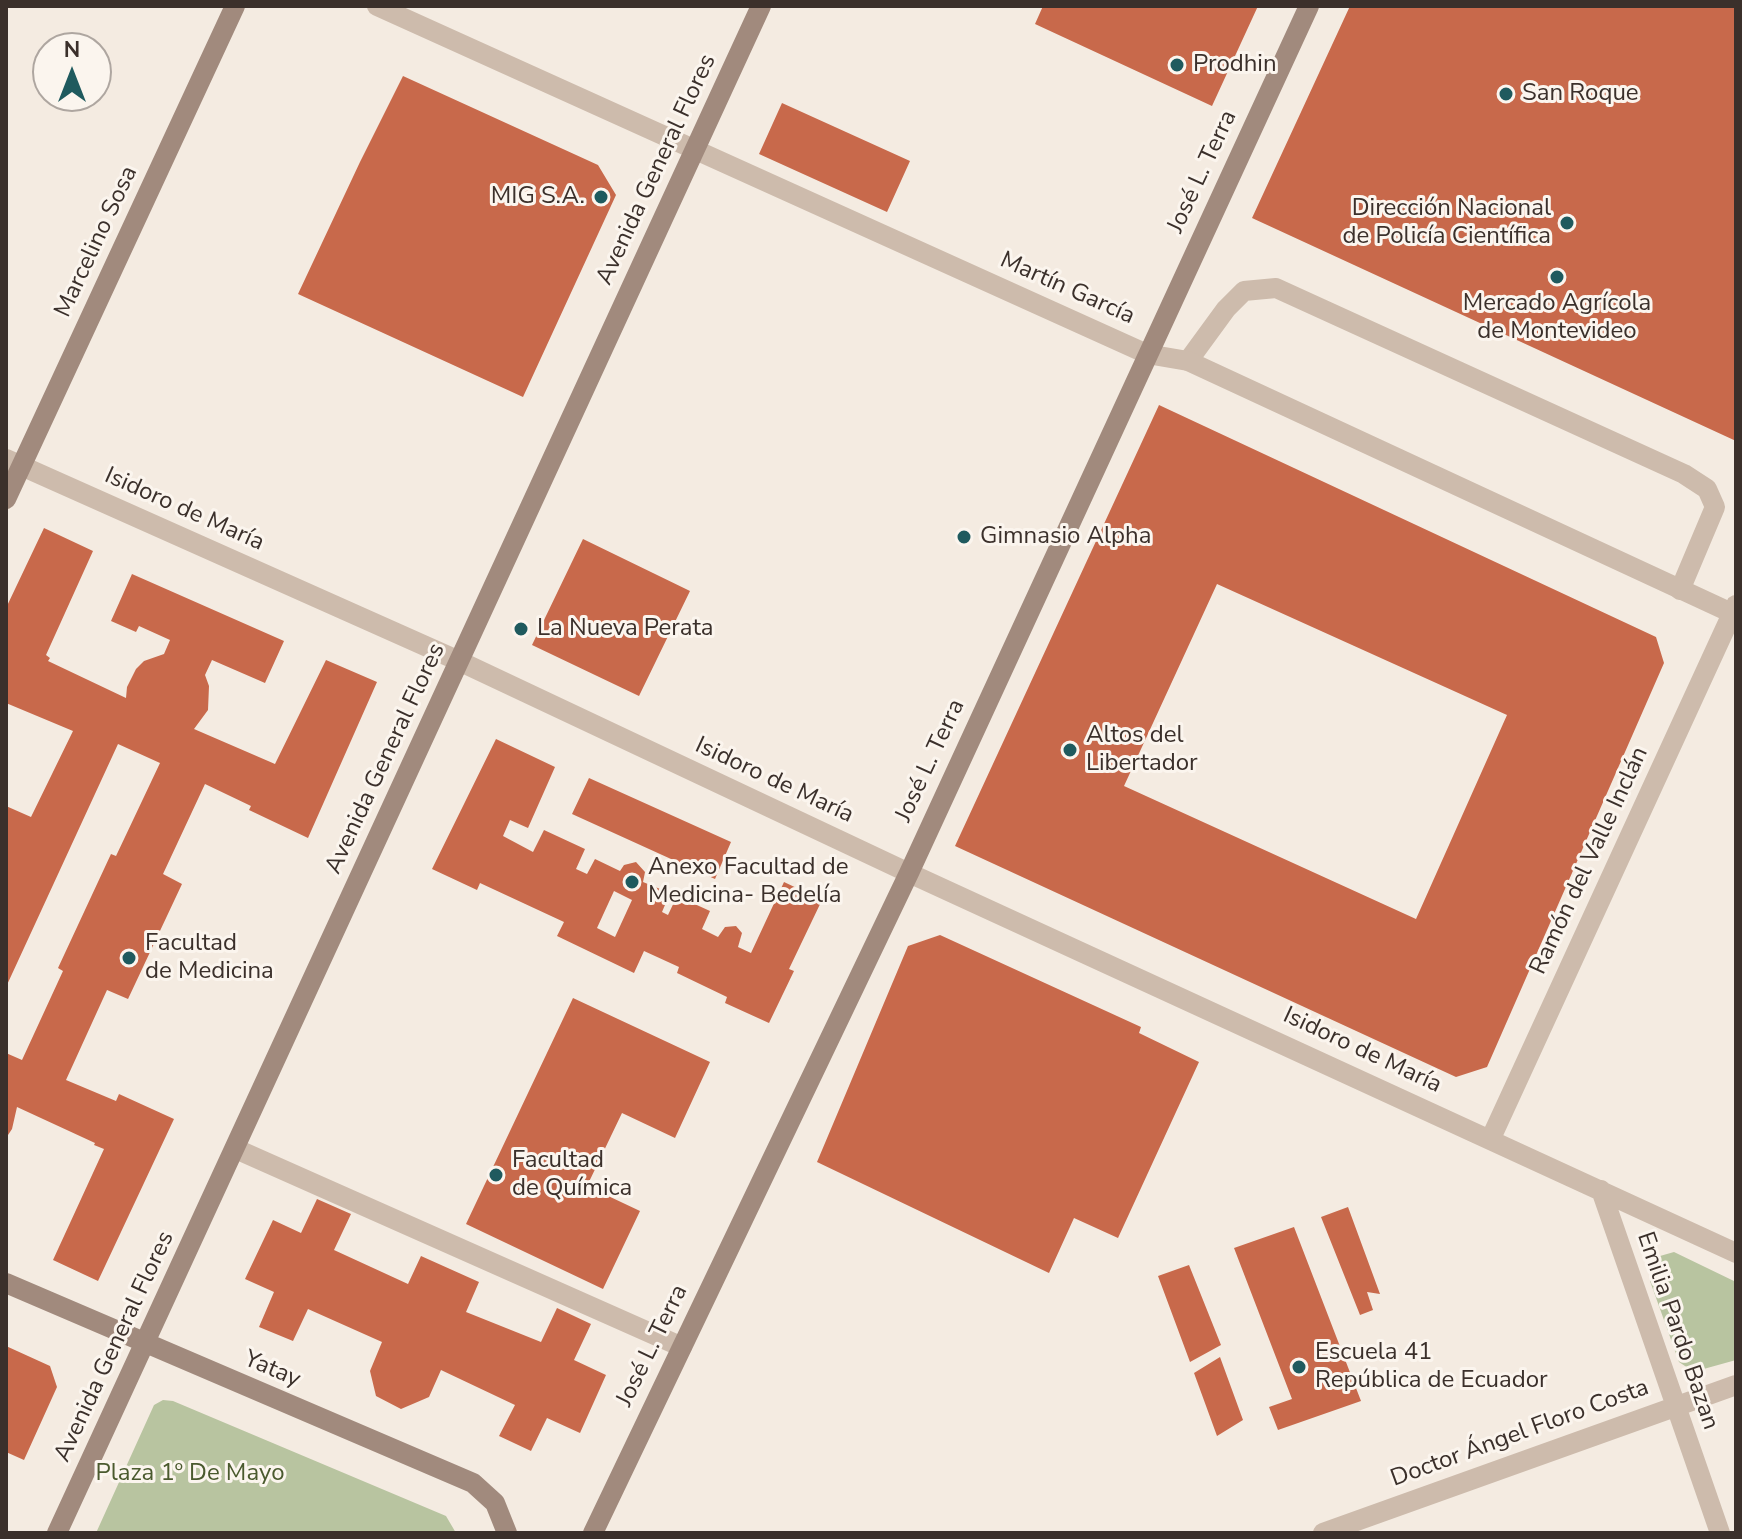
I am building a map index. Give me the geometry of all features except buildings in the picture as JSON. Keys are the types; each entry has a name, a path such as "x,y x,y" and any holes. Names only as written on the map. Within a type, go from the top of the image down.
{"street":[{"name":"Marcelino Sosa","path":"6,499 14,462 235,6"},
{"name":"Martín García","path":"377,6 1147,354 1188,361 1680,590 1735,611"},
{"name":"Avenida General Flores","path":"57,1533 761,6"},
{"name":"José L. Terra","path":"593,1533 909,873 1309,6"},
{"path":"1188,361 1226,309 1244,291 1276,288 1684,474 1707,489 1715,507 1680,590"},
{"name":"Isidoro de María","path":"14,462 459,661 909,873 1736,1253"},
{"name":"Ramón del Valle Inclán","path":"1491,1138 1735,611"},
{"path":"236,1149 682,1347"},
{"name":"Emilia Pardo Bazan","path":"1601,1190 1720,1533"},
{"name":"Yatay","path":"6,1283 473,1483 495,1503 505,1527"},
{"name":"Doctor Ángel Floro Costa","path":"1323,1533 1736,1385"}],"green space":[{"path":"1674,1252 1736,1282 1736,1360 1700,1370 1688,1368 1679,1362 1650,1281 1660,1256"},
{"name":"Plaza 1º De Mayo","path":"163,1400 173,1401 446,1516 456,1533 96,1533 154,1405"}],"place":[{"name":"Prodhin","path":"1177,65"},
{"name":"San Roque","path":"1506,94"},
{"name":"MIG S.A.","path":"601,197"},
{"name":"Dirección Nacional de Policía Científica","path":"1567,223"},
{"name":"Mercado Agrícola de Montevideo","path":"1557,277"},
{"name":"Gimnasio Alpha","path":"964,537"},
{"name":"La Nueva Perata","path":"521,629"},
{"name":"Altos del Libertador","path":"1070,750"},
{"name":"Anexo Facultad de Medicina- Bedelía","path":"632,882"},
{"name":"Facultad de Medicina","path":"129,958"},
{"name":"Facultad de Química","path":"496,1175"},
{"name":"Escuela 41 República de Ecuador","path":"1299,1367"}]}
